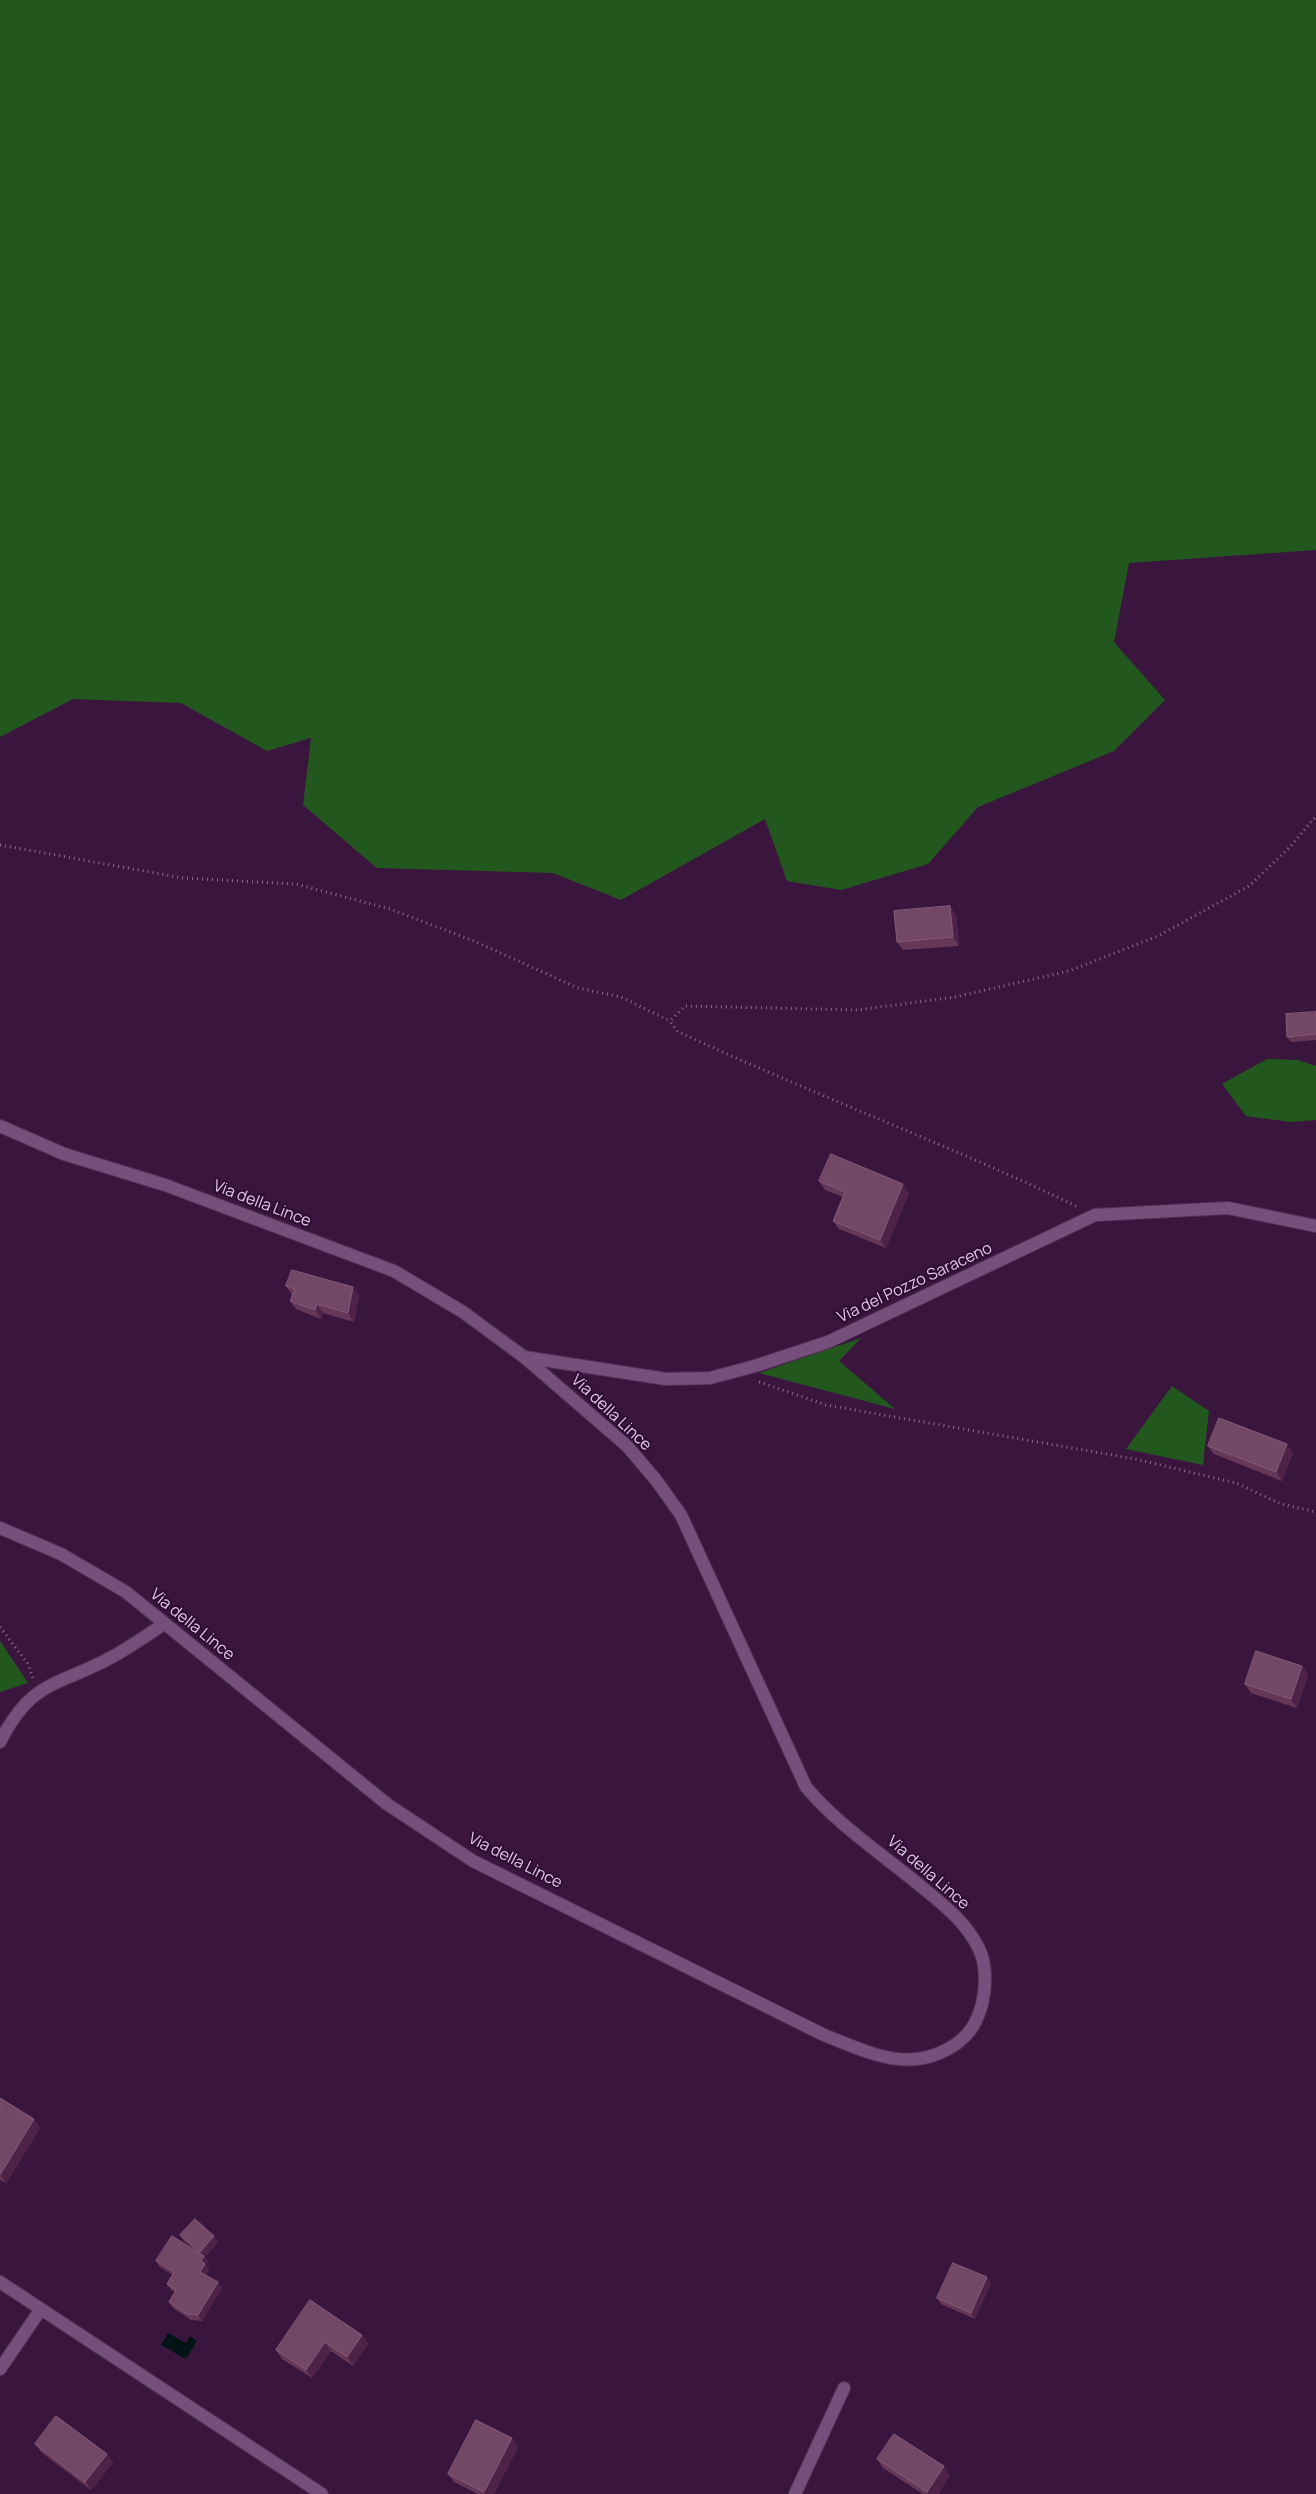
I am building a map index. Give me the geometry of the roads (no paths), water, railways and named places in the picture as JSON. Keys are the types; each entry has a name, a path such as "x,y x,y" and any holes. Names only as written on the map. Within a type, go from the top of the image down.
{"street":[{"name":"Via della Lince","path":"0,1126 64,1154 165,1185 394,1271 463,1312 524,1357 627,1446 656,1480 681,1515 806,1787 823,1807 944,1905 965,1927 980,1950 985,1974 985,1993 978,2018 969,2035 939,2055 920,2061 877,2056 824,2034 473,1861 387,1804 126,1592 61,1554 0,1528"},
{"name":"Via del Pozzo Saraceno","path":"524,1357 666,1379 710,1378 755,1366 828,1342 1095,1215 1228,1208 1316,1226"},
{"path":"0,1742 9,1724 27,1700 53,1682 111,1658 164,1624"},
{"path":"0,2282 322,2494"},
{"path":"0,2369 41,2309"},
{"path":"795,2494 844,2388"}]}
